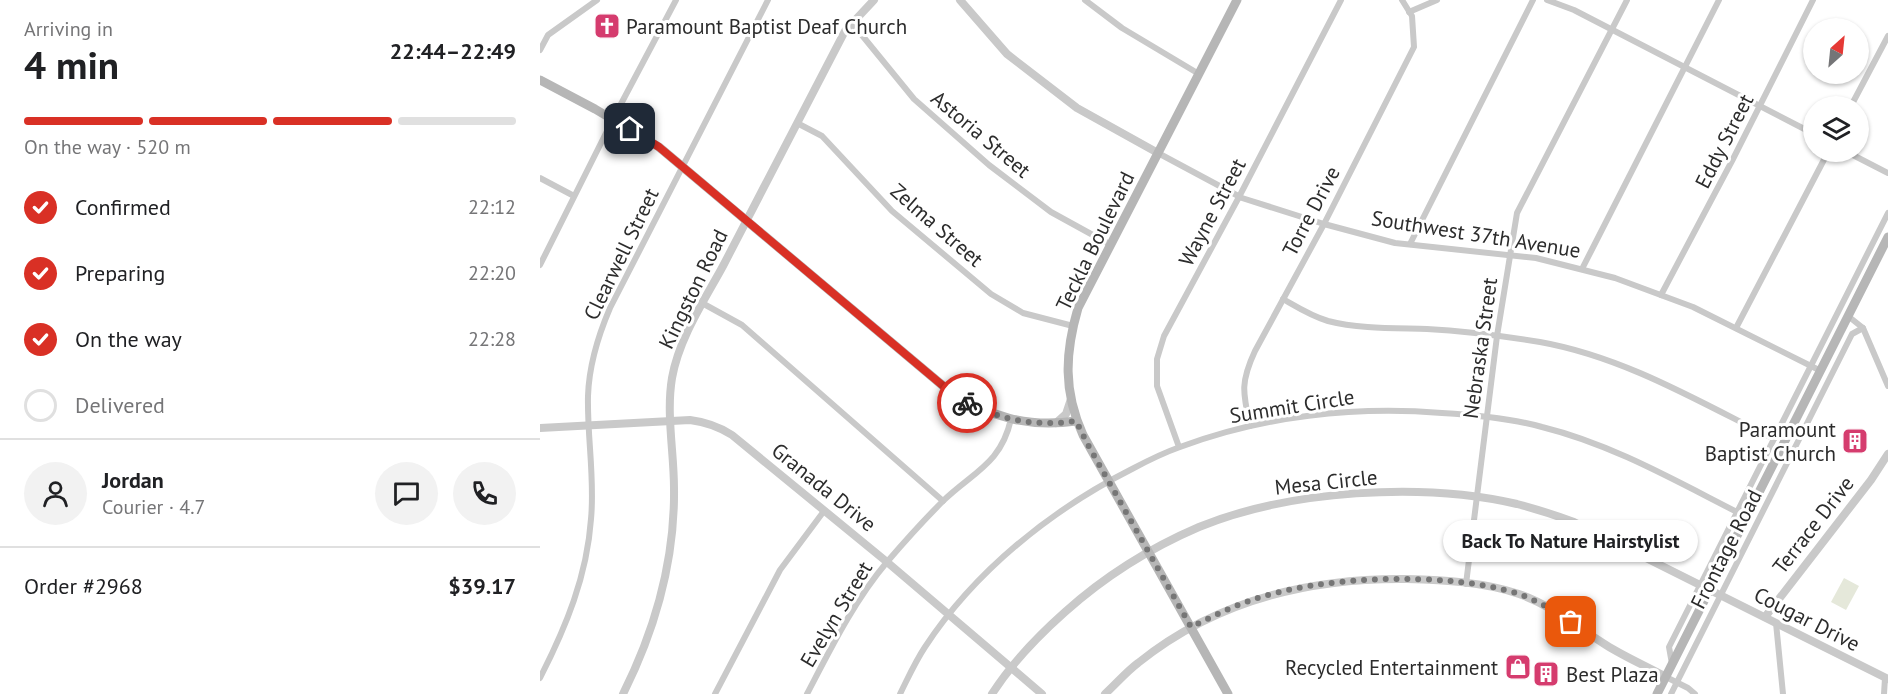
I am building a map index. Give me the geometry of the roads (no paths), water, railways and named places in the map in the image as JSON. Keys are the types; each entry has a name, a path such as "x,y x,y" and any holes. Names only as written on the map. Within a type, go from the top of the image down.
{"main road":[{"name":"Teckla Boulevard","path":"1228,694 1076,421 1067,367 1068,350 1078,308 1236,0"},
{"path":"540,80 613,119 659,147 948,390 980,409 1011,419 1056,423 1076,421"},
{"path":"1658,694 1887,241"}],"street":[{"path":"540,50 548,36 597,0"},
{"path":"540,265 676,0"},
{"name":"Clearwell Street","path":"540,678 572,610 586,556 592,501 588,397 590,374 601,329 768,0"},
{"name":"Kingston Road","path":"623,694 653,626 666,573 674,489 670,398 672,377 679,354 702,303 845,31 874,0"},
{"name":"Southwest 37th Avenue","path":"960,0 1007,54 1077,108 1239,197 1324,224 1395,243 1536,258 1615,278 1693,307 1821,371"},
{"path":"1085,0 1122,27 1199,74"},
{"name":"Wayne Street","path":"1179,447 1157,386 1157,359 1164,336 1341,0"},
{"path":"1402,0 1409,12 1437,0"},
{"path":"1410,244 1533,0"},
{"path":"1546,0 1574,10 1803,128"},
{"name":"Nebraska Street","path":"1466,584 1497,336 1517,213 1627,0"},
{"path":"1582,269 1719,0"},
{"name":"Eddy Street","path":"1661,295 1814,0"},
{"name":"Torre Drive","path":"1251,426 1243,395 1245,370 1324,224 1414,47 1412,16 1409,12"},
{"name":"Astoria Street","path":"852,23 914,99 989,165 1051,212 1111,244"},
{"path":"1856,96 1888,36"},
{"name":"Zelma Street","path":"797,123 822,136 892,211 991,294 1023,313 1073,326"},
{"path":"1736,328 1823,162"},
{"path":"1868,162 1888,172"},
{"path":"540,178 574,196"},
{"path":"1672,666 1670,647 1888,213"},
{"path":"1282,299 1314,316 1347,325 1497,336 1542,343 1603,358 1638,371 1774,439"},
{"path":"702,303 742,325 943,501"},
{"path":"1848,316 1863,328 1888,386"},
{"name":"Frontage Road","path":"1671,694 1852,334 1863,328"},
{"path":"1056,423 1066,414 1071,399"},
{"name":"Summit Circle","path":"900,694 924,649 949,615 1010,551 1064,509 1109,481 1179,447 1251,426 1301,417 1373,411 1422,411 1487,417 1542,426 1594,443 1644,465 1737,512"},
{"name":"Evelyn Street","path":"807,694 842,627 887,562 943,501 997,454 1008,435 1011,419"},
{"name":"Granada Drive","path":"540,428 690,420 718,426 887,562 1042,694"},
{"name":"Terrace Drive","path":"1765,617 1888,455"},
{"name":"Mesa Circle","path":"992,694 1049,627 1117,571 1148,552 1199,527 1260,508 1311,498 1378,492 1449,494 1517,504 1574,522 1711,590"},
{"path":"715,694 780,570 825,511"},
{"path":"1105,694 1137,663 1191,627 1251,600 1318,584 1387,579 1466,584 1519,594 1557,612 1617,651 1677,682 1695,694"},
{"name":"Cougar Drive","path":"1711,590 1887,679"},
{"path":"1776,623 1783,694"},
{"path":"1884,694 1887,679"}],"place":[{"name":"Paramount Baptist Deaf Church","path":"607,26"},
{"name":"Paramount Baptist Church","path":"1855,441"},
{"name":"Back To Nature Hairstylist","path":"1571,622"},
{"name":"Recycled Entertainment","path":"1518,667"},
{"name":"Best Plaza","path":"1546,674"}]}
